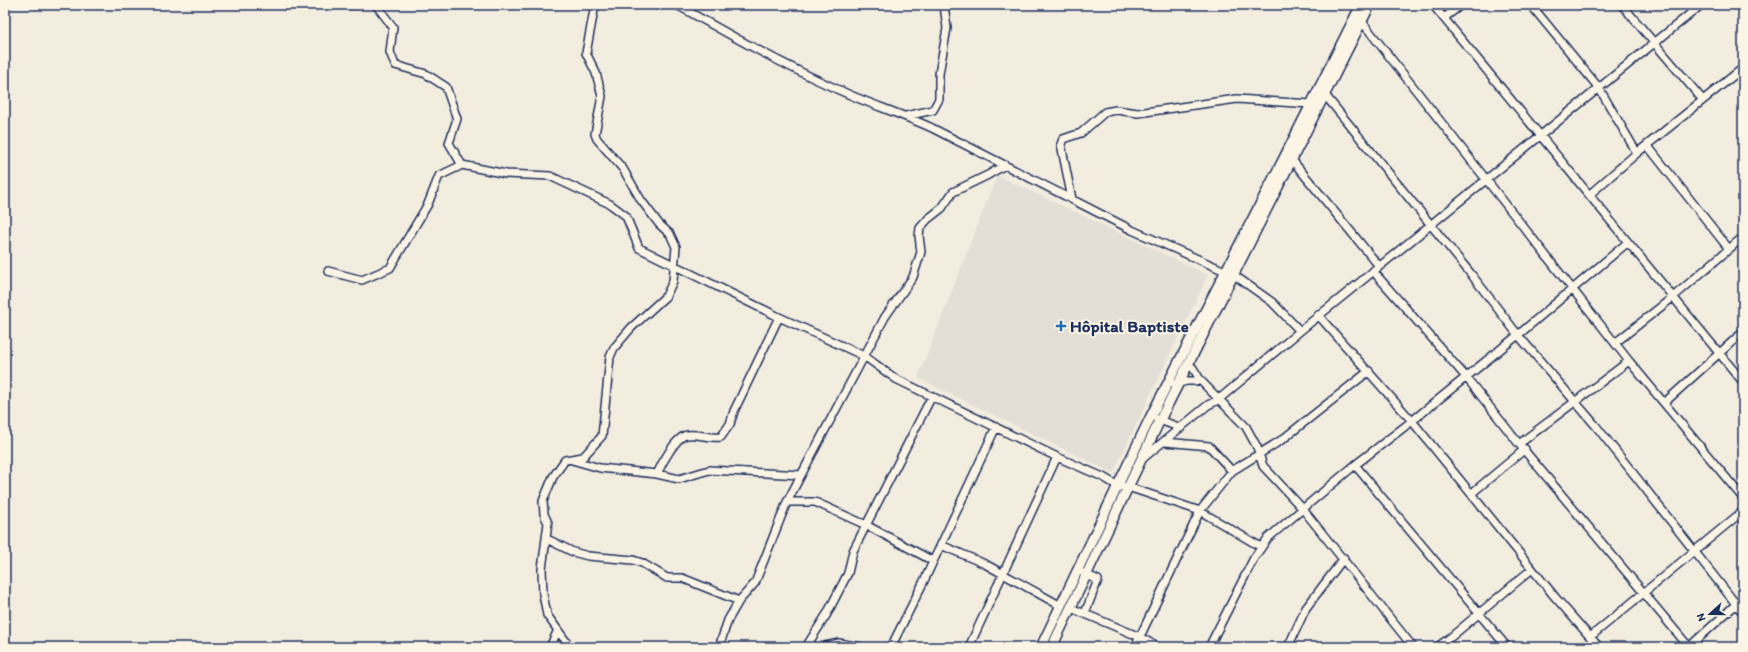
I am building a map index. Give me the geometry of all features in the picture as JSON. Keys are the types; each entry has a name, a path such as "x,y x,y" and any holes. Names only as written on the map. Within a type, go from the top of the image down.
{"main road":[{"path":"1052,647 1140,460 1180,383 1311,104 1361,5"},
{"path":"1041,647 1150,418 1292,160 1363,23 1370,5"}],"street":[{"path":"344,5 355,5"},
{"path":"376,5 393,27 390,52 396,65 426,74 446,87 457,119 449,143 462,165"},
{"path":"570,647 547,615 543,594 542,569 548,523 544,514 543,501 553,477 565,460 577,459 588,454 602,436 610,357 614,348 631,328 666,296 673,281 676,266 676,247 670,234 659,224 640,200 623,169 597,139 595,134 602,96 596,74 586,53 595,5"},
{"path":"677,5 766,55 861,100 906,116 1132,230 1230,274 1272,302 1300,330"},
{"path":"906,116 933,110 939,99 939,74 946,28 944,5"},
{"path":"1433,5 1541,135 1718,354 1743,382"},
{"path":"1444,18 1460,5"},
{"path":"1531,5 1599,88 1637,153"},
{"path":"1622,5 1702,99"},
{"path":"1140,460 1165,442 1208,405 1218,400 1318,315 1487,180 1701,5"},
{"path":"1363,23 1615,343 1743,498"},
{"path":"1589,195 1702,99 1743,68"},
{"path":"1325,95 1431,224 1518,336 1575,401 1743,613"},
{"path":"1072,199 1061,144 1063,139 1081,133 1105,112 1116,110 1138,113 1237,99 1311,104"},
{"path":"1647,145 1730,249"},
{"path":"1292,160 1376,268 1522,447 1689,647 1743,598"},
{"path":"328,271 362,280 390,268 428,204 439,176 462,165 506,174 550,176 610,204 626,216 639,248 779,317 864,356 896,379 1057,457 1103,477 1118,486 1128,487 1200,511 1261,547"},
{"path":"719,647 728,620 739,601 756,583 787,502 801,475 885,317 913,277 920,256 919,231 923,224 942,208 953,192 988,175 1004,165"},
{"path":"1615,343 1672,298 1743,237"},
{"path":"1209,647 1232,600 1261,547 1268,538 1355,465 1518,336 1627,243"},
{"path":"1318,315 1412,421 1472,493 1532,569 1599,647"},
{"path":"657,474 662,462 682,437 687,434 721,437 730,424 734,411 779,317"},
{"path":"1664,403 1743,332"},
{"path":"1472,493 1575,401 1629,360"},
{"path":"1188,364 1193,368 1201,381 1218,400 1246,427 1259,453 1263,466 1302,508 1344,558 1413,647"},
{"path":"1135,647 1200,511 1232,472 1259,453 1283,440 1369,371"},
{"path":"1167,387 1180,383 1201,381"},
{"path":"806,647 827,614 848,573 853,551 932,396"},
{"path":"1150,418 1181,428"},
{"path":"891,647 996,427"},
{"path":"1165,442 1209,446 1232,472"},
{"path":"969,647 1057,457"},
{"path":"571,460 600,468 657,474 679,479 709,470 801,475"},
{"path":"1355,465 1507,647"},
{"path":"787,502 815,502 866,525 933,561"},
{"path":"1590,637 1743,511"},
{"path":"547,539 573,552 588,556 633,560 642,563 658,574 667,578 682,578 739,601"},
{"path":"941,545 1003,574 1061,606"},
{"path":"1288,647 1306,608 1344,558"},
{"path":"1437,647 1532,569"},
{"path":"1077,572 1087,574 1098,580 1085,613"},
{"path":"1071,608 1140,637 1158,647"},
{"path":"550,647 558,630"},
{"path":"821,647 839,643 860,647"}],"shaded area":[{"name":"Hôpital Baptiste","path":"997,175 1208,275 1113,473 918,378"}],"place":[{"name":"Hôpital Baptiste","path":"1061,326"}]}
